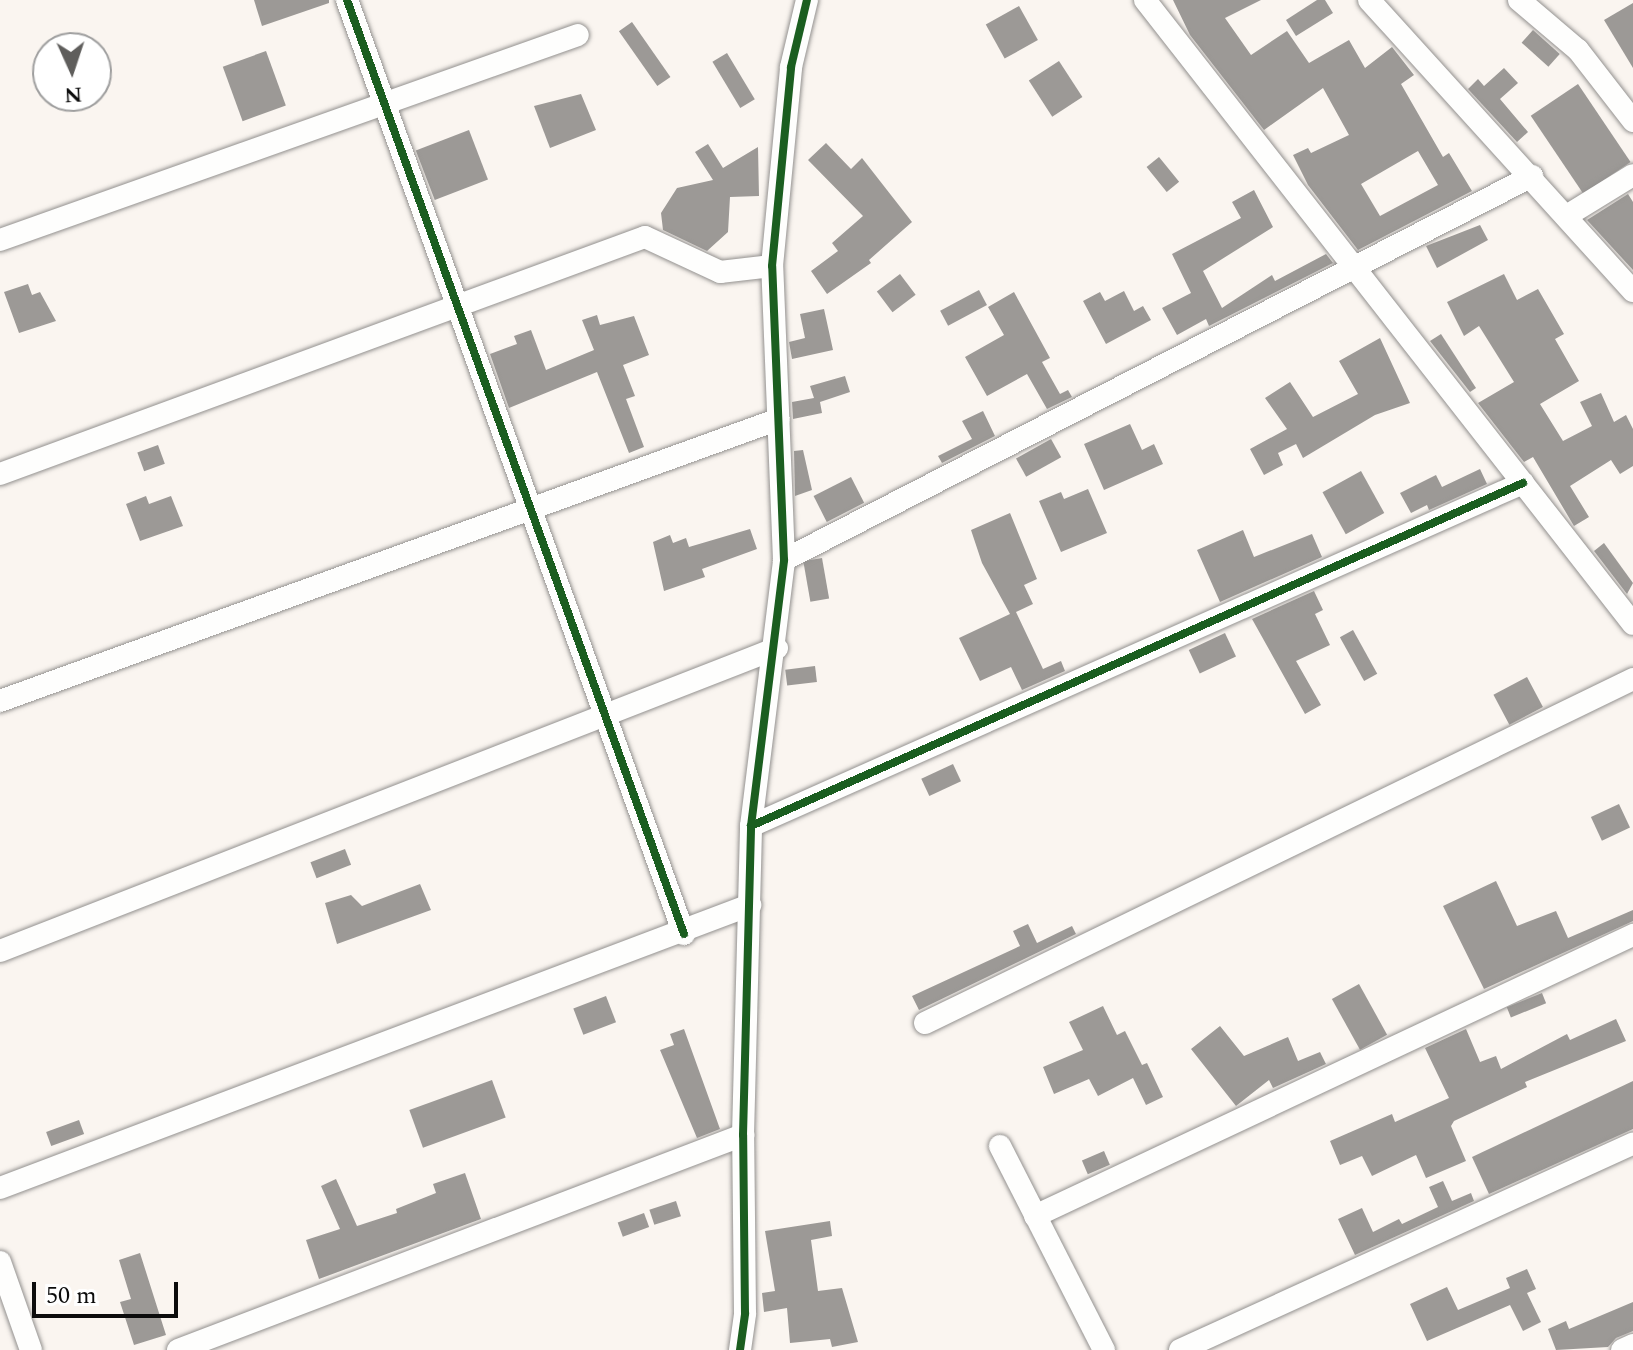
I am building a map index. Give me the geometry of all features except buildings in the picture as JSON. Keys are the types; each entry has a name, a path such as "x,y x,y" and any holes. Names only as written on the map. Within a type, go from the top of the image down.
{"street":[{"path":"347,0 460,305 527,510 684,934"},
{"path":"740,1350 745,1313 743,1135 751,826 777,648 784,560 772,266 791,67 807,0"},
{"path":"1145,0 1633,624"},
{"path":"1373,5 1398,0"},
{"path":"1519,0 1578,50 1633,121"},
{"path":"1373,5 1568,215 1633,291"},
{"path":"0,240 384,100 578,35"},
{"path":"1568,215 1633,175"},
{"path":"784,560 1357,270 1532,176"},
{"path":"0,474 645,237 720,272 772,266"},
{"path":"0,701 779,419"},
{"path":"751,826 1523,483"},
{"path":"0,951 603,713 777,648"},
{"path":"925,1023 1633,679"},
{"path":"0,1188 684,934 750,905"},
{"path":"1035,1216 1633,935"},
{"path":"178,1350 743,1135"},
{"path":"1180,1350 1633,1144"},
{"path":"1000,1146 1104,1350"},
{"path":"0,1262 31,1350"},
{"path":"1622,1350 1633,1345"}],"cycle path":[{"path":"347,0 684,934"},
{"path":"740,1350 745,1313 743,1135 751,826 784,560 772,266 791,67 807,0"},
{"path":"751,826 1523,483"}]}
